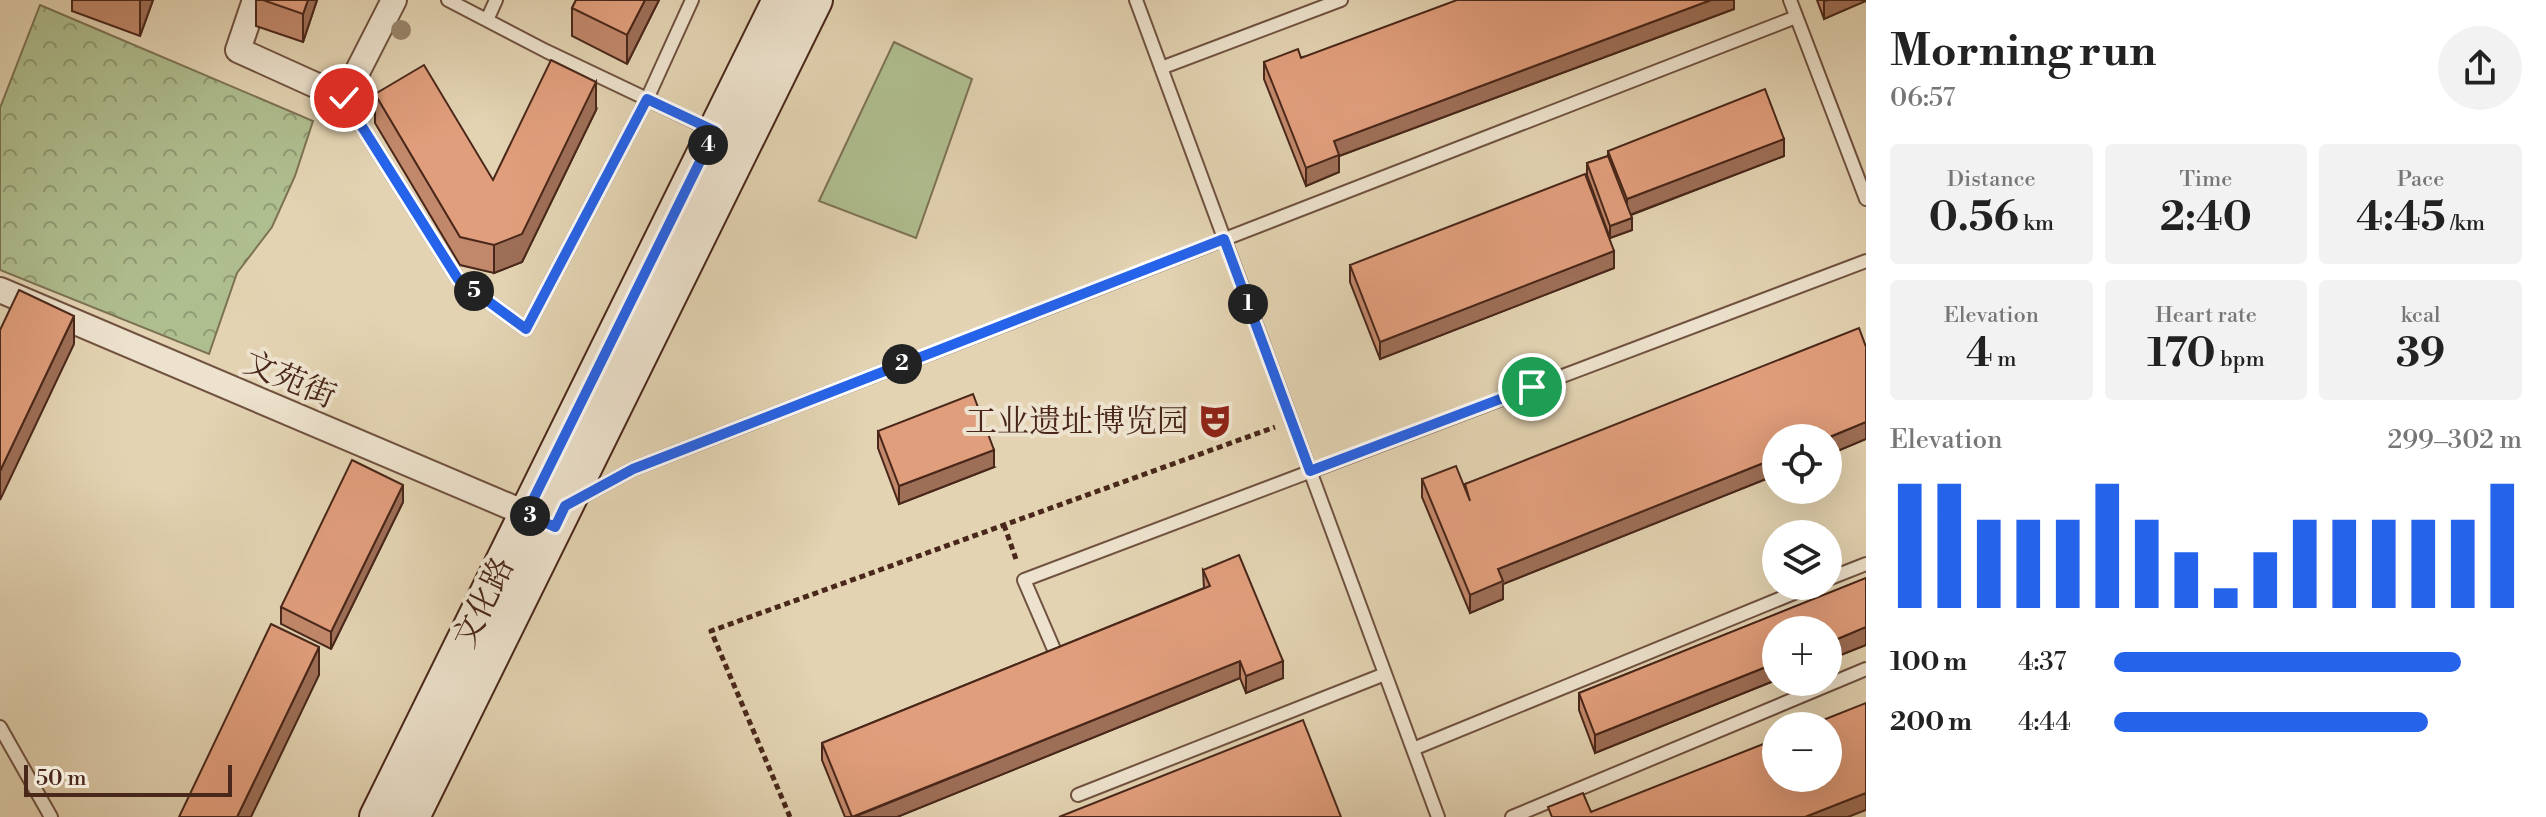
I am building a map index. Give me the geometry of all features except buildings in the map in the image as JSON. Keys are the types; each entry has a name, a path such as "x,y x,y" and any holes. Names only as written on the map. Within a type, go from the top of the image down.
{"main road":[{"name":"文化路","path":"412,817 549,516 715,131 780,0"},
{"name":"文化路","path":"377,817 549,516 815,0"}],"street":[{"path":"255,0 238,50 344,98 394,0"},
{"name":"文苑街","path":"0,290 549,516"}],"lane":[{"path":"448,0 715,131"},
{"path":"487,20 496,0"},
{"path":"344,98 458,279 526,329 647,99 692,0"},
{"path":"1136,0 1438,817"},
{"path":"1161,68 1341,0"},
{"path":"1790,0 1866,199"},
{"path":"549,516 633,469 1796,17"},
{"path":"1060,663 1024,580 1866,261"},
{"path":"1842,573 1866,564"},
{"path":"1413,749 1777,600"},
{"path":"1512,817 1866,669"},
{"path":"1078,795 1385,674"},
{"path":"0,727 51,817"}],"path":[{"path":"790,817 711,631 1291,421"},
{"path":"1004,525 1024,580"}],"green space":[{"path":"40,5 313,121 295,176 272,227 237,273 209,354 0,270 0,108"},
{"path":"894,42 972,79 916,238 819,201"}],"place":[{"name":"工业遗址博览园","path":"1215,421"}],"route":[{"path":"344,98 458,279 526,329 647,99 715,131 526,514 555,527 565,506 633,469 1224,239 1310,471 1532,387"}]}
